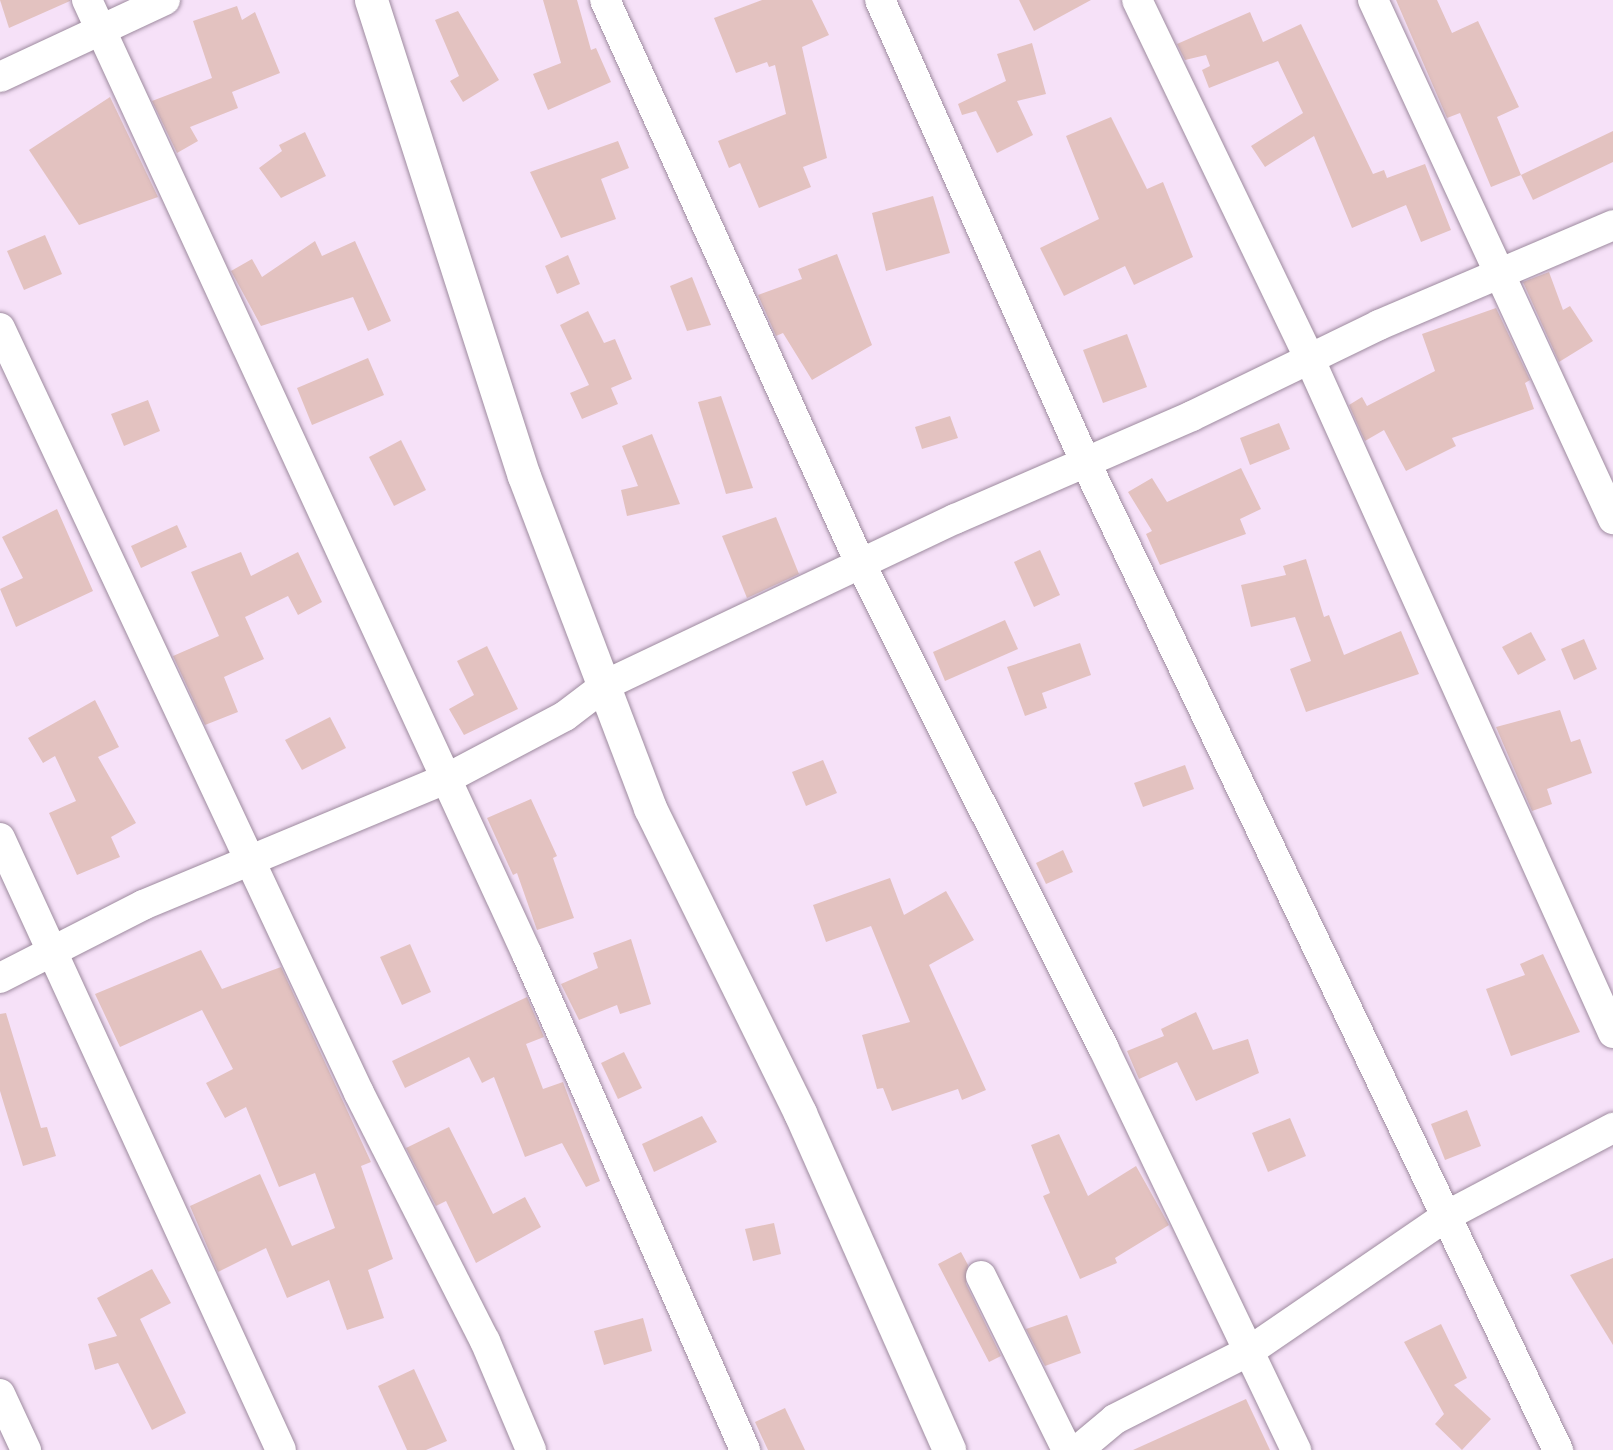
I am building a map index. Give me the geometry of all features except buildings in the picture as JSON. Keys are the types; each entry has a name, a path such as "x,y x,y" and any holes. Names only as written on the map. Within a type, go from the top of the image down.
{"street":[{"path":"87,0 444,780 527,954 745,1450"},
{"path":"0,77 165,0"},
{"path":"371,0 520,465 607,684 650,808 800,1113 949,1450"},
{"path":"605,0 860,564 1251,1350 1296,1450"},
{"path":"880,0 1084,459 1448,1215 1558,1450"},
{"path":"1137,0 1310,360 1613,1033"},
{"path":"1373,0 1613,519"},
{"path":"0,978 249,860 444,780 565,716 607,684 1084,459 1613,225"},
{"path":"0,328 249,860 485,1341 531,1450"},
{"path":"0,838 55,950 281,1450"},
{"path":"1078,1450 1115,1419 1251,1350 1448,1215 1613,1128"},
{"path":"981,1276 1067,1450"},
{"path":"0,1395 26,1450"}]}
